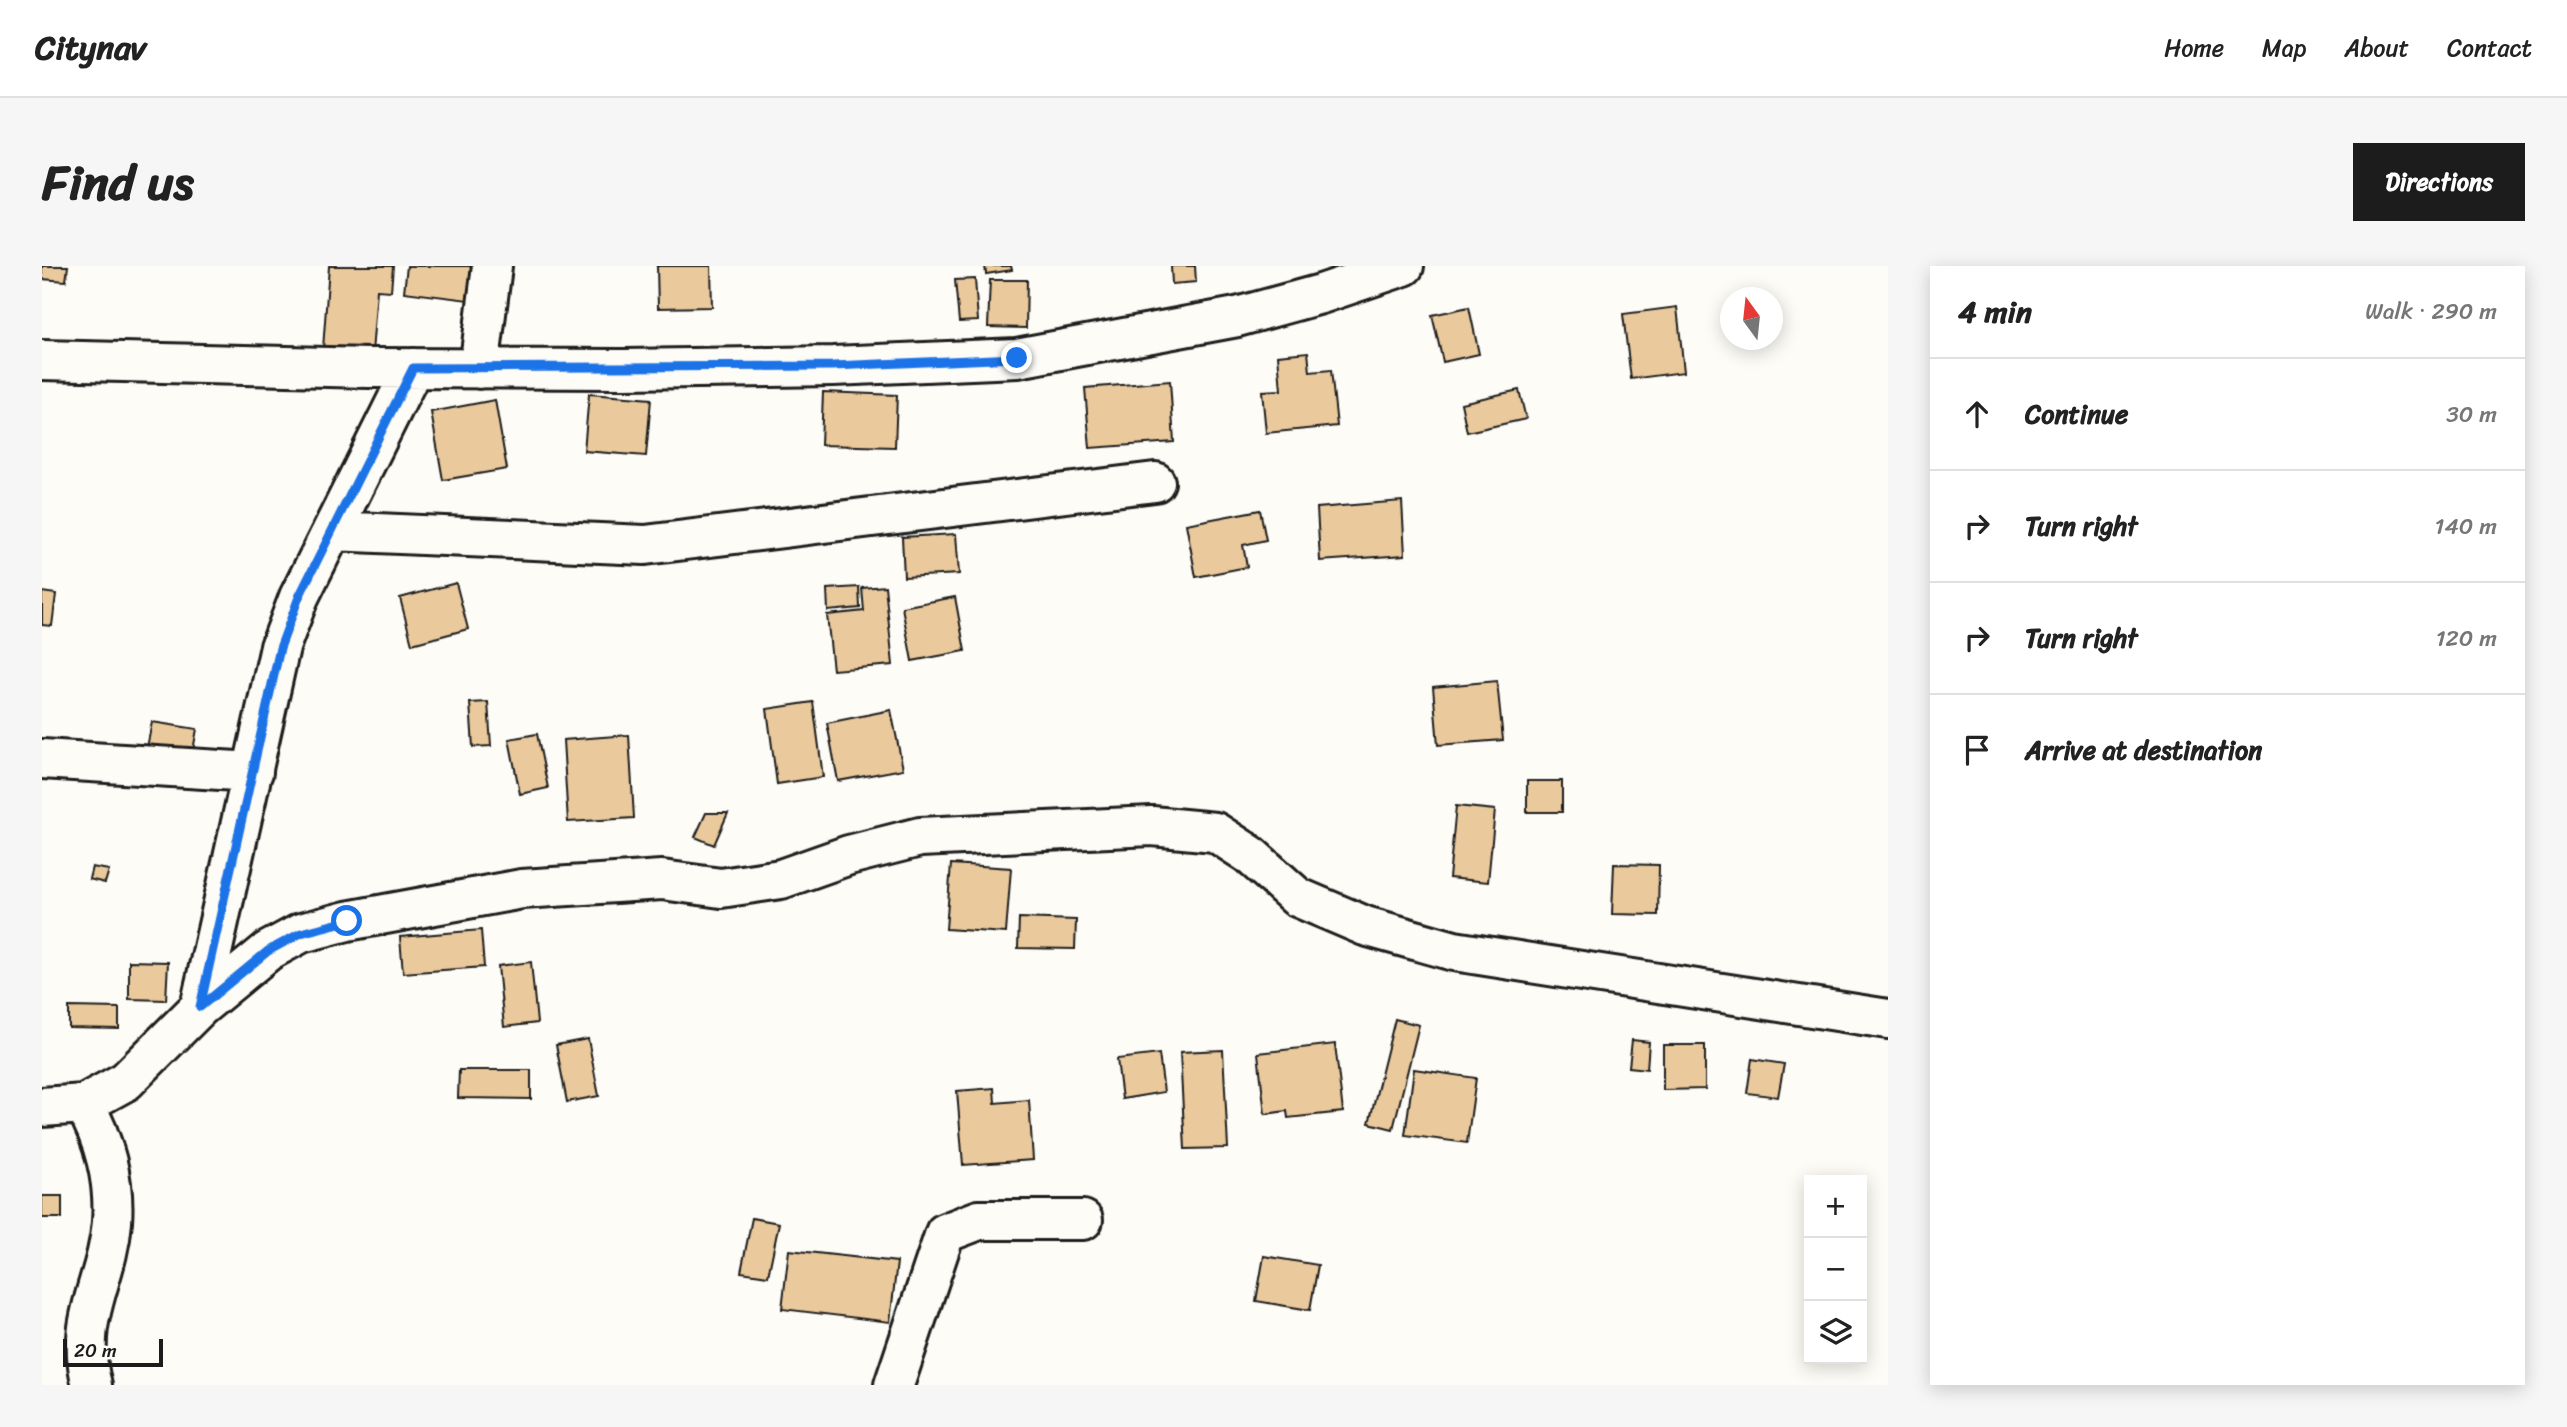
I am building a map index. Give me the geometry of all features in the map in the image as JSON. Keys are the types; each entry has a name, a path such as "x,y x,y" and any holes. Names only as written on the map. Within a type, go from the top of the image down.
{"street":[{"path":"480,369 492,266"},
{"path":"42,360 480,369 833,366 1017,358 1237,317 1321,294 1404,266"},
{"path":"200,1007 280,648 299,597 413,368"},
{"path":"332,531 645,545 1155,482"},
{"path":"42,759 253,772"},
{"path":"42,1107 84,1104 125,1081 200,1007 268,951 301,933 360,918 522,889 662,880 721,888 781,879 849,855 920,836 1152,826 1215,832 1249,854 1297,897 1365,926 1454,951 1888,1019"},
{"path":"84,1104 99,1130 104,1149 112,1223 86,1331 85,1358 92,1385"},
{"path":"894,1385 945,1233 979,1220 1083,1220"}],"building":[{"path":"42,266 68,266 66,281 42,279"},
{"path":"329,266 393,266 391,291 377,290 372,353 323,349"},
{"path":"407,266 473,266 468,300 404,292"},
{"path":"657,266 711,266 712,307 658,308"},
{"path":"985,266 1011,266 1012,270 986,274"},
{"path":"1171,266 1195,266 1196,282 1172,284"},
{"path":"975,279 978,321 959,322 955,280"},
{"path":"990,280 1027,280 1026,328 988,327"},
{"path":"1469,307 1479,354 1443,362 1432,315"},
{"path":"1677,307 1684,372 1631,379 1623,314"},
{"path":"1308,352 1310,372 1331,370 1337,426 1266,433 1262,391 1281,390 1278,355"},
{"path":"1170,381 1174,442 1090,448 1085,388"},
{"path":"1519,390 1526,419 1467,432 1461,403"},
{"path":"823,392 897,395 895,447 821,445"},
{"path":"589,394 651,399 646,456 584,451"},
{"path":"495,400 507,469 443,480 431,412"},
{"path":"1402,501 1405,555 1320,561 1317,508"},
{"path":"1260,510 1266,540 1243,545 1247,567 1196,577 1186,524"},
{"path":"956,534 959,574 904,577 902,537"},
{"path":"456,583 468,629 412,644 400,598"},
{"path":"885,586 893,665 833,670 827,615 864,611 862,588"},
{"path":"859,587 860,608 828,611 827,589"},
{"path":"42,592 56,594 52,626 42,625"},
{"path":"955,597 965,651 912,661 902,607"},
{"path":"1497,681 1503,740 1438,745 1433,687"},
{"path":"488,702 491,746 473,747 470,703"},
{"path":"813,702 823,777 777,784 767,709"},
{"path":"891,710 903,769 838,781 827,723"},
{"path":"152,722 197,729 191,761 146,753"},
{"path":"537,734 548,788 520,794 509,739"},
{"path":"629,735 634,818 568,822 563,740"},
{"path":"1527,781 1562,781 1562,812 1527,812"},
{"path":"1456,806 1495,810 1488,882 1449,878"},
{"path":"706,813 728,813 714,845 695,837"},
{"path":"951,864 1011,868 1006,933 946,929"},
{"path":"1614,864 1659,865 1658,915 1612,914"},
{"path":"92,867 109,870 105,883 89,879"},
{"path":"1019,918 1076,920 1075,949 1018,948"},
{"path":"481,930 484,967 403,973 400,937"},
{"path":"129,961 168,962 166,1000 129,999"},
{"path":"531,962 537,1023 504,1027 498,966"},
{"path":"69,1007 119,1008 119,1029 69,1028"},
{"path":"1395,1019 1419,1025 1393,1129 1369,1123"},
{"path":"588,1039 599,1096 567,1102 556,1045"},
{"path":"1632,1040 1649,1042 1647,1069 1629,1067"},
{"path":"1335,1044 1343,1112 1288,1118 1287,1111 1265,1114 1258,1053"},
{"path":"1663,1045 1705,1045 1705,1089 1663,1090"},
{"path":"1223,1050 1228,1148 1185,1149 1180,1052"},
{"path":"1159,1054 1164,1092 1122,1099 1117,1059"},
{"path":"1752,1059 1784,1064 1778,1097 1747,1093"},
{"path":"1414,1069 1476,1078 1467,1143 1405,1135"},
{"path":"459,1070 531,1070 531,1099 458,1098"},
{"path":"994,1088 995,1103 1029,1100 1033,1160 963,1165 957,1091"},
{"path":"42,1196 62,1196 62,1218 42,1218"},
{"path":"752,1218 779,1223 768,1276 741,1272"},
{"path":"789,1250 897,1262 890,1322 782,1309"},
{"path":"1264,1256 1318,1265 1310,1310 1256,1301"}],"route":[{"path":"347,921 301,933 268,951 200,1007 280,648 299,597 413,368 833,366 1017,358"}]}
